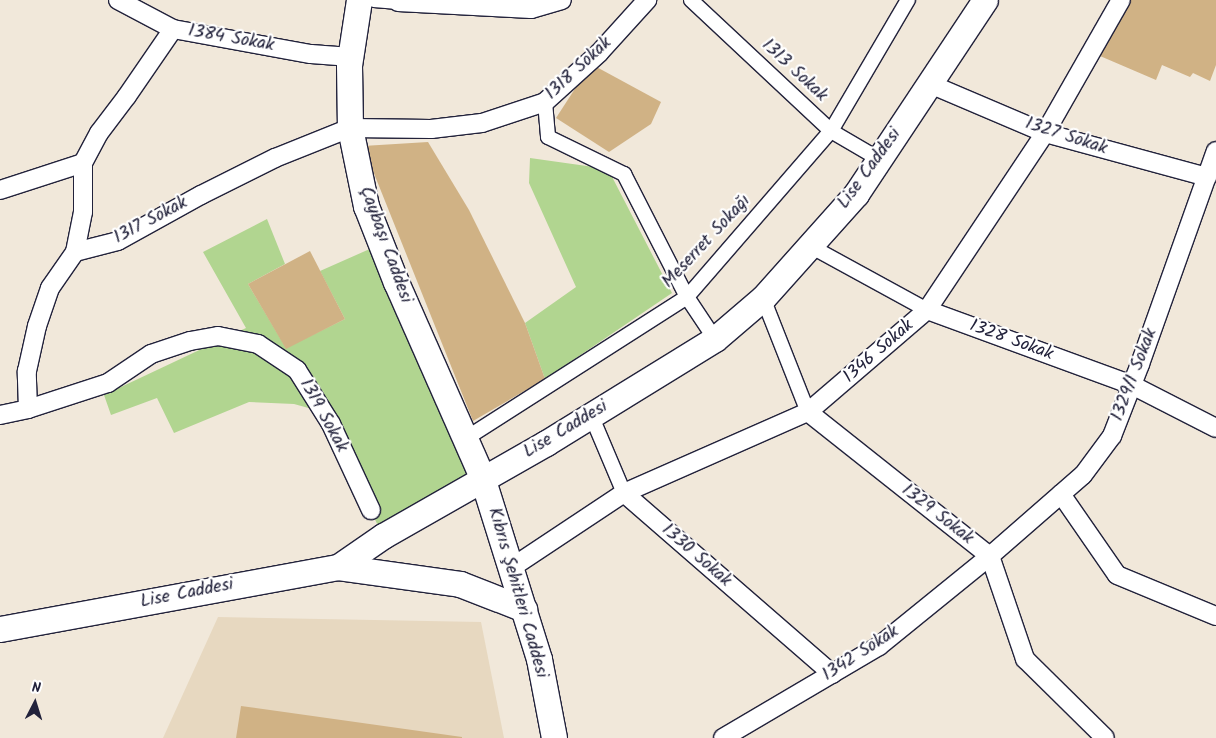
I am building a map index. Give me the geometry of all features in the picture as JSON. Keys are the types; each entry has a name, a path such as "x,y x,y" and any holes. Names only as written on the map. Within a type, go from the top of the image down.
{"main road":[{"name":"Çaybaşı Caddesi","path":"359,0 351,57 350,128 366,206 396,282 482,477"},
{"name":"Lise Caddesi","path":"0,629 338,567 383,536 591,415 715,339 764,298 856,194 985,0"},
{"name":"Kıbrıs Şehitleri Caddesi","path":"482,477 539,659 554,738"},
{"path":"338,567 460,584 524,609"}],"street":[{"name":"1384 Sokak","path":"118,0 173,28 311,54 351,57"},
{"path":"374,0 531,9 562,0"},
{"name":"1318 Sokak","path":"350,128 431,129 482,123 545,102 599,54 647,0"},
{"name":"1313 Sokak","path":"691,0 831,131 879,159"},
{"name":"Meserret Sokağı","path":"466,439 688,297 831,131 908,0"},
{"name":"1346 Sokak","path":"511,568 624,493 808,412 926,310 1045,133 1121,0"},
{"path":"28,409 27,371 37,326 50,288 75,252 83,212 83,164 99,133 127,96 173,28"},
{"name":"1327 Sokak","path":"930,84 1045,133 1207,177"},
{"path":"545,102 548,137 624,174 688,297 715,339"},
{"name":"1317 Sokak","path":"75,252 118,241 201,194 275,158 350,128"},
{"name":"1329/1 Sokak","path":"990,556 1082,475 1112,436 1216,151"},
{"path":"0,190 83,164"},
{"name":"1328 Sokak","path":"810,246 926,310 1132,385 1216,428"},
{"path":"764,298 808,412"},
{"name":"1319 Sokak","path":"0,414 28,409 108,384 150,354 190,341 218,336 258,344 297,370 331,424 371,510"},
{"name":"1329 Sokak","path":"808,412 990,556 1025,659 1105,738"},
{"name":"1330 Sokak","path":"591,415 624,493 832,674"},
{"path":"1061,494 1117,575 1216,616"},
{"name":"1342 Sokak","path":"732,736 879,646 990,556"}],"shaded area":[{"path":"218,617 481,622 504,738 163,738"}],"green space":[{"path":"530,158 608,169 672,293 545,379 525,323 576,287 529,183"},
{"path":"267,219 285,264 248,284 286,348 345,319 320,271 381,244 482,477 383,536 323,412 294,404 249,402 174,433 157,398 111,415 104,395 246,328 203,252"}],"building":[{"path":"1130,0 1216,0 1216,65 1210,81 1193,73 1190,77 1162,65 1156,80 1100,56"},
{"path":"591,64 661,102 651,124 609,152 556,118"},
{"path":"428,142 469,210 525,323 545,379 473,421 363,146"},
{"path":"310,251 345,319 286,349 248,284"},
{"path":"241,706 462,737 462,738 236,738"}]}
